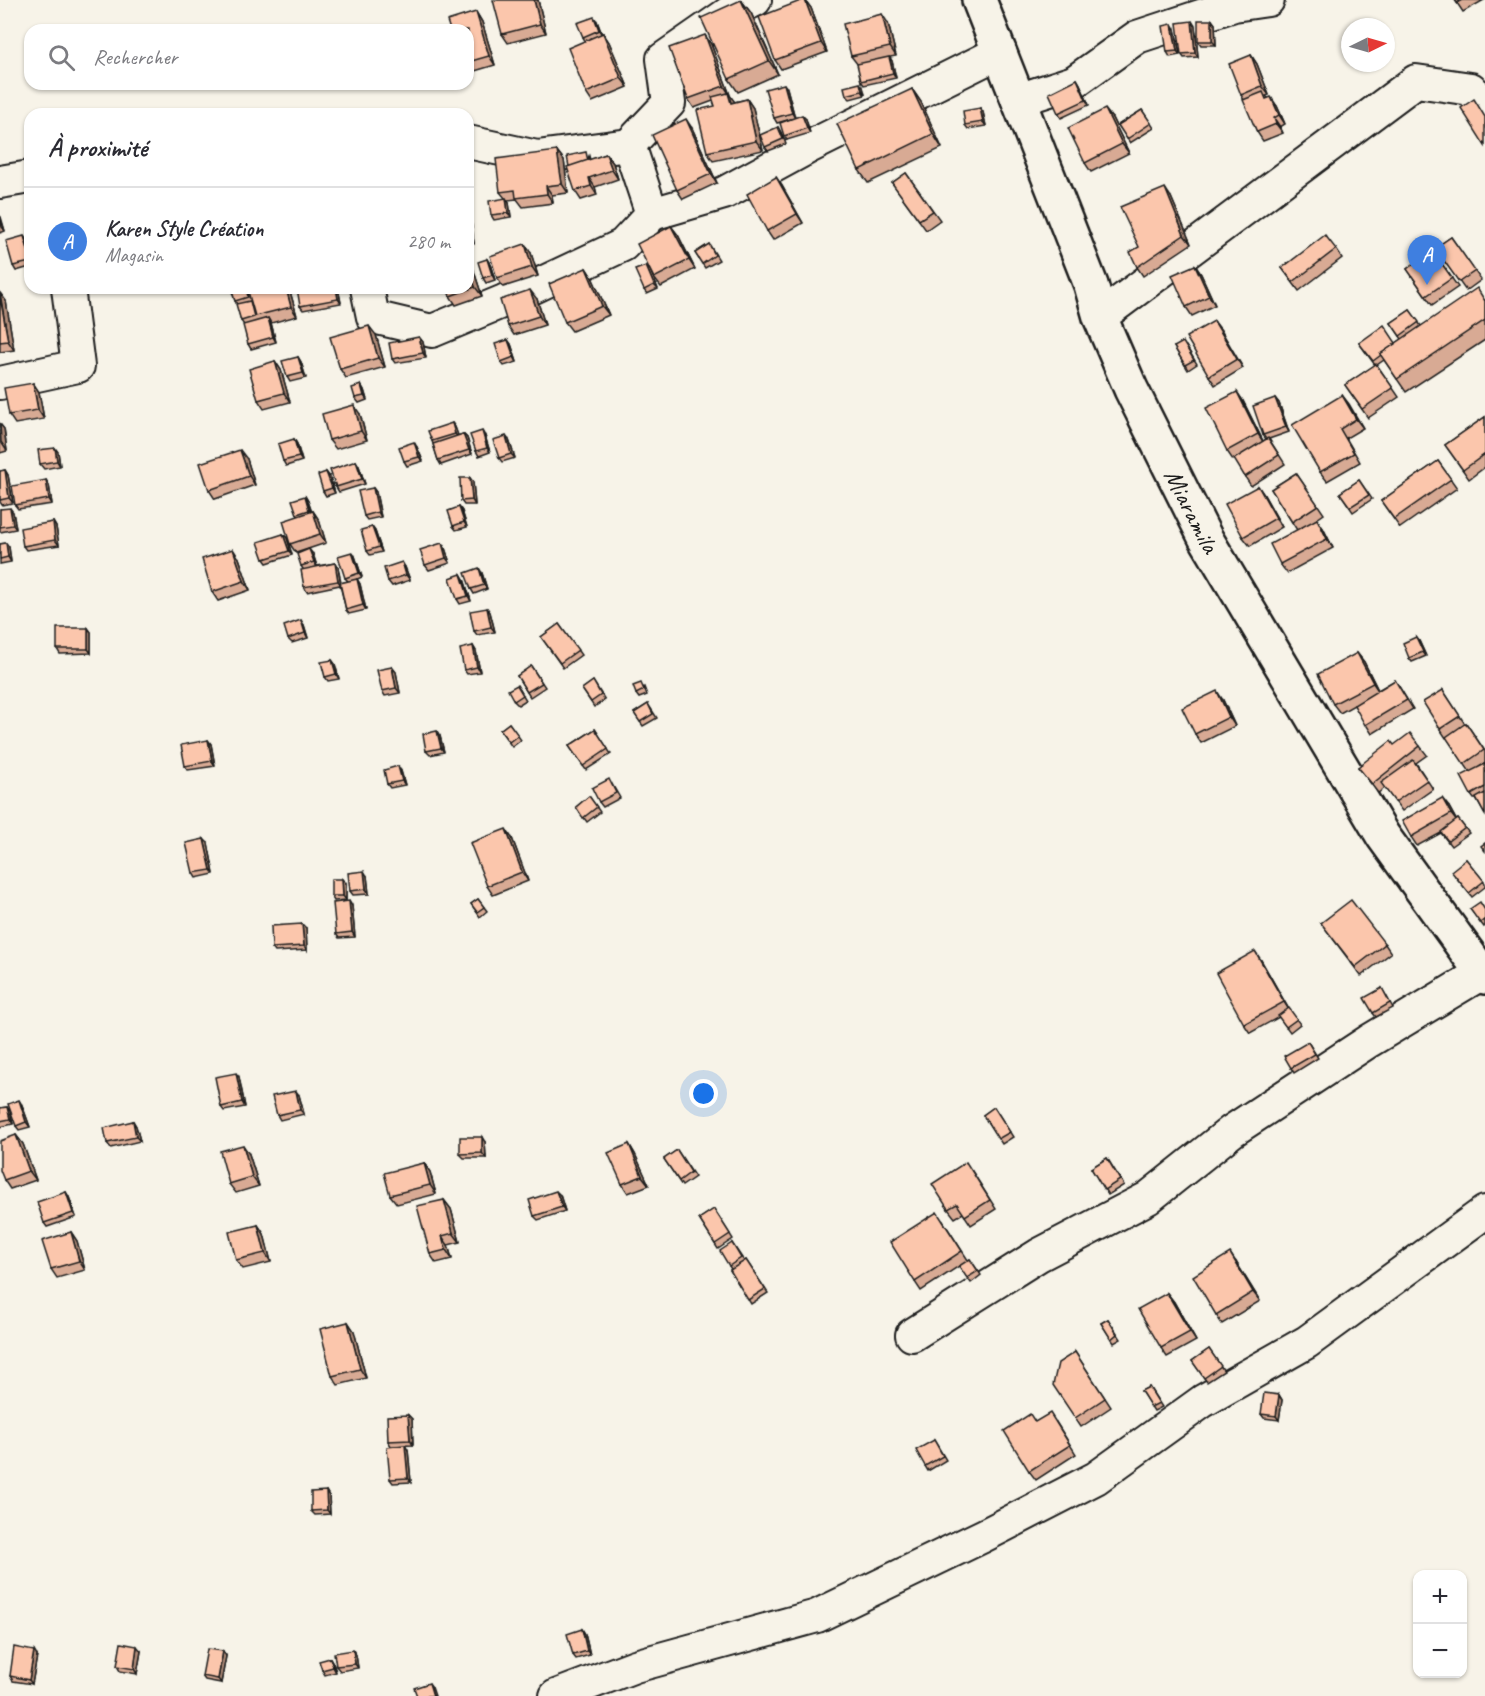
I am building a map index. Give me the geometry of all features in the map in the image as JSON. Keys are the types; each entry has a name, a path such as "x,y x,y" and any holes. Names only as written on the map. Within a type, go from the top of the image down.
{"main road":[{"name":"Miaramila","path":"979,0 1091,285 1100,317 1131,389 1205,537 1383,836 1483,975"}],"street":[{"path":"474,143 537,157 629,145 669,103 663,58 732,11 755,0"},
{"path":"1018,100 1074,82 1137,37 1234,5 1268,0"},
{"path":"368,294 374,317 432,331 504,301 623,245 652,214 724,193 809,147 1000,52"},
{"path":"1100,317 1416,81 1471,89 1485,107"},
{"path":"629,145 652,214"},
{"path":"0,182 24,178"},
{"path":"0,383 78,366 69,294"},
{"path":"912,1335 1039,1255 1148,1198 1232,1131 1369,1041 1483,975"},
{"path":"556,1696 634,1666 817,1616 1096,1478 1203,1401 1307,1341 1485,1212"}],"building":[{"path":"493,0 534,0 540,24 502,34"},
{"path":"741,0 769,61 729,79 701,18"},
{"path":"805,0 821,43 775,60 759,17"},
{"path":"476,12 489,56 474,60 474,24 448,24 447,21"},
{"path":"882,14 890,47 851,56 843,24"},
{"path":"594,17 599,30 583,37 577,23"},
{"path":"1198,20 1212,20 1212,41 1198,41"},
{"path":"1192,21 1195,53 1181,54 1177,23"},
{"path":"1172,24 1177,51 1167,52 1163,26"},
{"path":"603,33 621,78 586,93 568,48"},
{"path":"705,35 724,86 688,99 669,48"},
{"path":"1251,55 1262,86 1241,95 1229,64"},
{"path":"889,57 893,73 861,81 857,64"},
{"path":"1077,79 1086,100 1058,113 1049,93"},
{"path":"860,83 862,91 846,95 844,87"},
{"path":"784,84 792,113 774,118 765,89"},
{"path":"912,89 933,134 859,170 837,124"},
{"path":"1263,92 1266,99 1271,97 1279,115 1274,118 1276,124 1257,132 1243,100"},
{"path":"728,93 731,103 747,99 756,141 707,152 697,110 715,106 712,97"},
{"path":"1474,99 1485,117 1485,146 1461,108"},
{"path":"980,108 983,122 965,125 963,111"},
{"path":"1105,109 1122,144 1085,163 1068,128"},
{"path":"1142,110 1151,123 1127,139 1118,125"},
{"path":"802,115 807,128 784,136 780,123"},
{"path":"686,119 711,174 677,190 652,135"},
{"path":"778,127 783,139 765,147 760,135"},
{"path":"557,151 562,184 546,186 547,194 516,198 515,190 500,192 496,159"},
{"path":"586,152 588,161 569,167 567,156"},
{"path":"606,154 612,170 589,178 591,186 575,191 567,167"},
{"path":"906,173 933,211 919,220 892,183"},
{"path":"776,177 797,214 767,231 747,194"},
{"path":"1165,188 1184,235 1137,267 1130,252 1139,247 1120,207"},
{"path":"506,198 508,213 491,215 489,201"},
{"path":"671,226 689,260 654,278 637,244"},
{"path":"1325,235 1336,249 1293,282 1282,268"},
{"path":"24,236 24,263 13,266 6,241"},
{"path":"1451,237 1475,271 1459,282 1435,248"},
{"path":"525,244 532,267 497,278 490,256"},
{"path":"709,244 715,255 702,264 695,253"},
{"path":"1432,250 1452,278 1426,296 1407,269"},
{"path":"487,259 492,275 483,278 478,262"},
{"path":"1195,265 1209,296 1186,307 1172,275"},
{"path":"646,266 654,285 644,290 635,270"},
{"path":"586,268 602,306 565,322 549,284"},
{"path":"1477,288 1485,301 1485,320 1397,379 1380,354"},
{"path":"530,290 539,316 508,326 500,300"},
{"path":"233,294 247,294 248,297 235,301"},
{"path":"249,294 288,294 291,307 255,316"},
{"path":"298,294 337,294 338,299 300,306"},
{"path":"0,296 8,341 0,342"},
{"path":"250,301 254,317 241,321 236,304"},
{"path":"1410,310 1419,322 1400,336 1391,323"},
{"path":"268,318 273,337 248,344 243,325"},
{"path":"1214,321 1237,359 1209,376 1186,337"},
{"path":"1384,325 1396,343 1373,361 1359,343"},
{"path":"369,326 378,358 340,369 330,337"},
{"path":"419,337 423,353 392,359 389,343"},
{"path":"508,340 514,357 501,362 495,344"},
{"path":"1183,342 1194,360 1185,365 1174,347"},
{"path":"298,357 303,373 287,377 282,361"},
{"path":"275,361 284,393 258,400 249,369"},
{"path":"1376,364 1393,388 1362,409 1345,385"},
{"path":"33,383 38,410 9,415 4,388"},
{"path":"361,385 364,396 355,398 352,388"},
{"path":"1237,392 1258,434 1227,451 1206,408"},
{"path":"1342,395 1356,419 1340,429 1354,453 1320,472 1292,425"},
{"path":"1275,398 1286,427 1263,435 1253,406"},
{"path":"354,405 361,431 329,440 322,414"},
{"path":"1485,417 1485,454 1463,470 1445,445"},
{"path":"452,423 455,434 432,441 428,431"},
{"path":"482,431 487,448 476,451 470,435"},
{"path":"463,434 469,450 438,460 433,444"},
{"path":"506,436 511,454 499,458 493,440"},
{"path":"1268,438 1279,455 1245,477 1234,459"},
{"path":"294,439 299,457 283,461 278,444"},
{"path":"414,442 419,457 404,461 399,447"},
{"path":"55,448 57,461 40,464 38,450"},
{"path":"240,450 249,476 209,490 200,463"},
{"path":"356,461 362,479 336,487 330,470"},
{"path":"1438,461 1451,479 1394,519 1381,501"},
{"path":"5,470 9,498 0,500 0,471"},
{"path":"326,472 332,488 323,491 318,475"},
{"path":"1296,473 1318,505 1292,522 1271,489"},
{"path":"460,478 470,478 472,500 461,501"},
{"path":"46,480 49,499 15,505 12,486"},
{"path":"1359,480 1369,495 1350,507 1340,493"},
{"path":"1258,486 1276,518 1243,537 1225,504"},
{"path":"373,488 378,512 364,516 358,491"},
{"path":"305,496 309,510 297,514 292,500"},
{"path":"459,507 464,522 453,526 448,511"},
{"path":"10,508 13,525 0,527 0,509"},
{"path":"313,511 320,534 290,544 283,521"},
{"path":"1317,519 1327,539 1280,564 1270,544"},
{"path":"53,522 55,540 23,546 20,528"},
{"path":"372,527 379,547 367,551 361,530"},
{"path":"283,534 289,551 264,559 258,542"},
{"path":"6,543 8,557 0,559 0,544"},
{"path":"442,543 446,558 425,565 420,550"},
{"path":"233,549 244,581 212,592 202,559"},
{"path":"309,549 314,562 301,566 297,554"},
{"path":"352,552 359,573 345,578 338,556"},
{"path":"402,562 406,575 388,581 384,568"},
{"path":"335,563 338,581 304,587 301,570"},
{"path":"479,568 484,585 471,589 465,573"},
{"path":"461,574 468,596 457,599 450,578"},
{"path":"357,579 363,605 346,610 340,583"},
{"path":"487,608 491,627 474,631 470,611"},
{"path":"301,620 305,633 288,639 284,626"},
{"path":"559,624 578,650 560,663 541,637"},
{"path":"57,628 88,628 88,649 57,649"},
{"path":"1416,637 1423,652 1409,658 1403,643"},
{"path":"473,646 477,667 464,670 460,649"},
{"path":"1357,653 1373,683 1333,704 1318,674"},
{"path":"332,660 336,674 325,677 321,662"},
{"path":"531,666 542,683 527,692 517,676"},
{"path":"392,667 396,688 382,691 377,670"},
{"path":"1395,680 1407,700 1365,725 1354,705"},
{"path":"593,681 601,695 591,702 582,689"},
{"path":"641,683 644,690 636,694 633,686"},
{"path":"517,685 523,695 514,701 508,690"},
{"path":"1443,690 1460,716 1440,729 1423,702"},
{"path":"1217,691 1229,717 1195,734 1182,708"},
{"path":"648,704 653,714 640,722 634,713"},
{"path":"509,723 518,735 509,742 500,730"},
{"path":"1466,723 1484,750 1464,764 1446,737"},
{"path":"595,729 608,749 583,766 569,746"},
{"path":"437,731 441,748 426,751 423,734"},
{"path":"1410,733 1420,746 1372,784 1358,767 1391,741 1394,745"},
{"path":"208,740 212,761 185,766 181,745"},
{"path":"1413,760 1427,780 1395,802 1381,783"},
{"path":"1485,764 1485,787 1471,795 1461,776"},
{"path":"398,766 402,781 387,784 384,770"},
{"path":"609,779 616,793 599,802 592,788"},
{"path":"1485,793 1485,815 1476,798"},
{"path":"589,796 597,807 583,818 576,807"},
{"path":"1442,798 1451,814 1411,837 1402,821"},
{"path":"1458,819 1465,828 1448,841 1441,832"},
{"path":"506,829 522,872 487,886 470,843"},
{"path":"204,839 211,870 193,873 186,843"},
{"path":"1466,859 1484,881 1469,893 1451,871"},
{"path":"364,871 366,889 350,891 348,873"},
{"path":"331,879 342,879 343,896 331,896"},
{"path":"478,899 484,907 477,912 471,904"},
{"path":"1351,900 1385,944 1355,967 1321,923"},
{"path":"349,901 352,932 336,934 333,903"},
{"path":"1480,902 1485,910 1485,919 1480,923 1470,909"},
{"path":"302,924 304,946 272,948 271,926"},
{"path":"1255,951 1284,1002 1244,1024 1216,973"},
{"path":"1382,988 1390,1003 1373,1013 1364,998"},
{"path":"1289,1008 1297,1019 1286,1027 1278,1016"},
{"path":"1308,1042 1315,1054 1291,1068 1284,1056"},
{"path":"236,1073 242,1102 221,1107 215,1077"},
{"path":"296,1091 300,1110 277,1115 272,1096"},
{"path":"19,1100 26,1122 16,1126 8,1104"},
{"path":"7,1107 10,1119 0,1121 0,1108"},
{"path":"994,1107 1010,1132 998,1139 983,1115"},
{"path":"133,1121 136,1137 107,1143 104,1128"},
{"path":"16,1135 29,1171 4,1180 0,1170 0,1141"},
{"path":"460,1137 482,1137 482,1153 460,1154"},
{"path":"629,1144 642,1176 622,1184 608,1153"},
{"path":"243,1145 252,1177 229,1184 220,1151"},
{"path":"677,1150 691,1172 679,1181 664,1159"},
{"path":"1107,1158 1120,1180 1104,1190 1091,1168"},
{"path":"966,1162 990,1200 965,1216 957,1204 948,1209 932,1184"},
{"path":"424,1163 430,1185 390,1195 384,1173"},
{"path":"556,1191 562,1207 534,1216 529,1200"},
{"path":"66,1192 73,1213 44,1223 37,1202"},
{"path":"444,1200 453,1233 442,1236 446,1250 430,1254 417,1206"},
{"path":"714,1209 730,1234 715,1244 699,1219"},
{"path":"937,1212 962,1251 915,1282 890,1242"},
{"path":"258,1225 265,1253 236,1260 229,1232"},
{"path":"71,1232 79,1261 51,1269 42,1241"},
{"path":"732,1243 741,1258 729,1266 720,1251"},
{"path":"1230,1253 1253,1292 1216,1315 1193,1276"},
{"path":"970,1259 978,1271 967,1278 959,1266"},
{"path":"746,1260 765,1289 748,1300 730,1270"},
{"path":"1167,1293 1190,1332 1161,1348 1138,1309"},
{"path":"1108,1319 1117,1334 1111,1339 1101,1323"},
{"path":"348,1322 360,1369 332,1376 320,1329"},
{"path":"1209,1349 1221,1366 1204,1378 1192,1361"},
{"path":"1075,1352 1105,1398 1075,1418 1053,1385 1058,1363"},
{"path":"1149,1387 1159,1403 1151,1407 1141,1391"},
{"path":"1264,1393 1279,1395 1276,1416 1261,1414"},
{"path":"1050,1413 1070,1445 1029,1471 1004,1431 1030,1414 1035,1422"},
{"path":"408,1415 410,1440 388,1441 387,1416"},
{"path":"934,1440 943,1456 925,1466 916,1450"},
{"path":"405,1445 408,1478 390,1479 387,1447"},
{"path":"326,1491 327,1510 311,1511 311,1492"},
{"path":"582,1629 587,1651 573,1655 567,1634"},
{"path":"121,1643 137,1646 134,1669 117,1666"},
{"path":"14,1647 34,1651 29,1680 10,1676"},
{"path":"207,1649 223,1651 218,1679 202,1676"},
{"path":"353,1650 355,1664 336,1666 334,1653"},
{"path":"330,1658 333,1667 322,1670 319,1661"},
{"path":"429,1683 433,1696 417,1696 414,1688"}],"place":[{"name":"Karen Style Création","path":"1427,285"}]}
